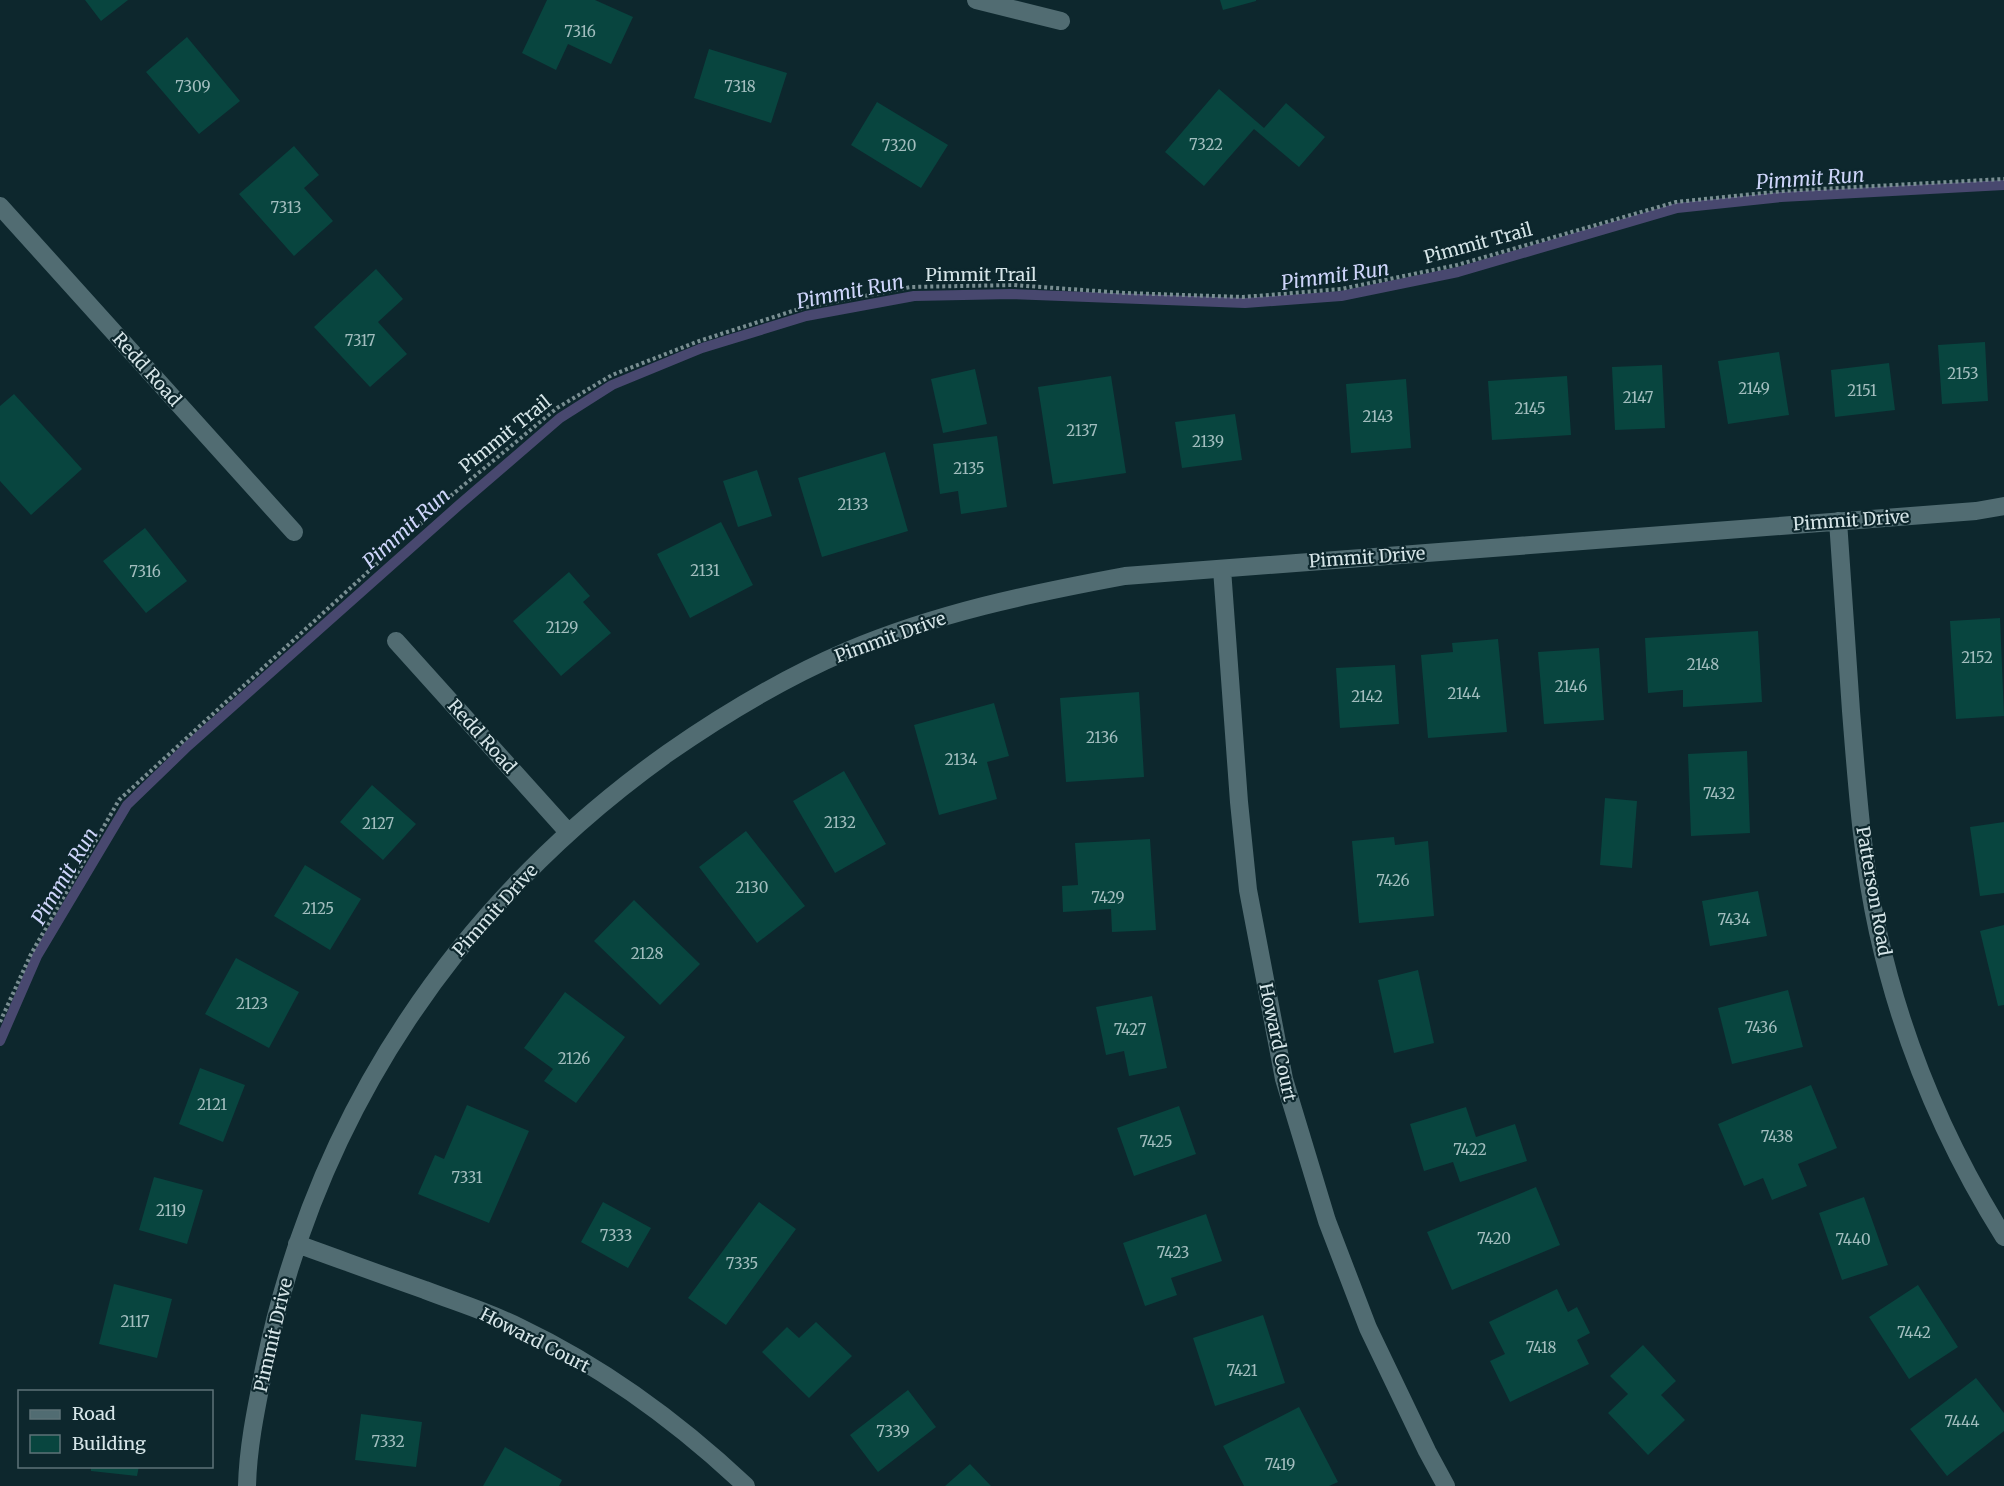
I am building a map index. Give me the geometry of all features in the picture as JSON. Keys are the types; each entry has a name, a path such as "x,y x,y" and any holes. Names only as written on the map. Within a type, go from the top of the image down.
{"street":[{"path":"976,0 1061,21"},
{"name":"Redd Road","path":"0,206 294,532"},
{"name":"Pimmit Drive","path":"247,1486 254,1420 274,1320 310,1207 348,1121 387,1052 436,977 492,908 568,832 627,783 709,724 789,678 847,651 930,620 1028,594 1125,576 1976,511 2004,506"},
{"name":"Patterson Road","path":"1838,521 1857,790 1871,893 1879,933 1905,1030 1935,1109 1986,1208 2004,1237"},
{"name":"Howard Court","path":"1222,569 1239,802 1248,890 1284,1079 1327,1221 1368,1328 1446,1486"},
{"name":"Redd Road","path":"396,640 568,832"},
{"name":"Howard Court","path":"297,1244 450,1299 518,1327 591,1366 638,1396 705,1448 746,1486"}],"path":[{"name":"Pimmit Trail","path":"0,1022 31,954 119,800 453,494 556,408 612,375 699,341 802,308 911,287 1013,285 1125,293 1243,297 1341,289 1457,265 1676,202 1783,190 2004,179"}],"building":[{"path":"85,0 128,0 101,21"},
{"path":"547,0 595,0 633,17 611,64 568,44 556,70 522,53"},
{"path":"1220,0 1256,0 1256,1 1223,10"},
{"path":"187,37 240,101 199,134 146,72"},
{"path":"709,49 787,73 771,123 694,98"},
{"path":"1219,89 1264,128 1286,103 1325,137 1299,167 1254,129 1204,186 1165,152"},
{"path":"877,102 948,145 921,188 851,145"},
{"path":"294,146 319,175 304,188 333,221 294,256 239,194"},
{"path":"376,269 403,299 378,322 407,354 370,387 314,327"},
{"path":"1985,342 1988,401 1942,404 1938,345"},
{"path":"1779,352 1789,415 1728,424 1718,361"},
{"path":"1889,363 1895,410 1835,417 1831,370"},
{"path":"1662,365 1665,428 1615,430 1612,367"},
{"path":"975,369 987,424 943,433 931,379"},
{"path":"1111,376 1126,473 1053,484 1038,387"},
{"path":"1567,376 1571,435 1492,440 1488,381"},
{"path":"1406,379 1411,448 1351,453 1346,384"},
{"path":"14,394 82,469 31,515 0,481 0,406"},
{"path":"1235,414 1242,460 1182,468 1175,422"},
{"path":"997,436 1007,507 961,514 958,491 940,494 933,444"},
{"path":"885,452 908,531 822,557 798,478"},
{"path":"757,470 772,516 738,527 723,481"},
{"path":"721,522 753,585 690,618 657,554"},
{"path":"145,528 187,581 146,613 103,561"},
{"path":"569,572 590,596 583,602 611,633 561,676 513,621"},
{"path":"2000,618 2004,716 1956,719 1950,621"},
{"path":"1758,631 1762,702 1683,707 1683,690 1648,693 1645,638"},
{"path":"1498,639 1507,732 1428,738 1421,655 1453,652 1452,643"},
{"path":"1599,648 1604,720 1544,724 1538,652"},
{"path":"1395,665 1399,724 1340,728 1336,668"},
{"path":"1139,692 1144,777 1066,782 1060,698"},
{"path":"994,703 1009,756 987,762 997,799 939,815 914,725"},
{"path":"1747,751 1750,833 1691,836 1688,754"},
{"path":"844,771 886,844 835,873 793,801"},
{"path":"372,785 416,824 383,860 340,822"},
{"path":"1605,798 1637,801 1632,868 1600,865"},
{"path":"2004,822 2004,893 1980,896 1970,827"},
{"path":"746,831 805,906 757,943 699,867"},
{"path":"1394,837 1395,845 1428,841 1434,916 1359,923 1352,841"},
{"path":"1150,839 1156,930 1112,932 1111,909 1063,912 1062,886 1078,885 1075,843"},
{"path":"305,865 361,899 330,950 274,916"},
{"path":"1758,891 1767,936 1710,946 1702,901"},
{"path":"634,900 700,964 660,1005 594,941"},
{"path":"2004,925 2004,1005 1998,1006 1980,931"},
{"path":"236,958 299,992 269,1048 205,1014"},
{"path":"1418,970 1434,1043 1394,1053 1378,980"},
{"path":"1788,990 1803,1047 1732,1064 1718,1008"},
{"path":"565,992 625,1037 576,1103 544,1081 553,1069 524,1048"},
{"path":"1152,996 1167,1068 1129,1076 1124,1051 1106,1055 1096,1007"},
{"path":"200,1068 245,1085 223,1142 179,1124"},
{"path":"1811,1085 1837,1148 1798,1164 1807,1186 1772,1200 1763,1178 1744,1186 1718,1124"},
{"path":"467,1105 529,1131 489,1223 418,1194 435,1155 444,1159"},
{"path":"1179,1106 1196,1154 1134,1176 1117,1128"},
{"path":"1466,1107 1476,1137 1515,1124 1527,1161 1460,1182 1453,1162 1424,1171 1410,1124"},
{"path":"154,1177 203,1190 187,1244 139,1230"},
{"path":"1536,1187 1560,1245 1452,1290 1427,1232"},
{"path":"1864,1197 1888,1265 1842,1280 1819,1213"},
{"path":"603,1202 651,1228 628,1268 581,1242"},
{"path":"759,1202 796,1229 726,1325 688,1298"},
{"path":"1206,1214 1222,1261 1171,1278 1177,1295 1145,1306 1123,1243"},
{"path":"114,1284 172,1299 157,1358 99,1344"},
{"path":"1918,1285 1958,1347 1909,1379 1869,1317"},
{"path":"1557,1289 1568,1312 1577,1307 1590,1333 1577,1340 1589,1364 1510,1402 1490,1361 1505,1354 1489,1322"},
{"path":"1263,1315 1285,1383 1215,1406 1193,1338"},
{"path":"816,1322 852,1356 809,1398 762,1352 787,1327 799,1338"},
{"path":"1643,1345 1676,1381 1661,1395 1685,1420 1648,1455 1608,1413 1628,1394 1610,1376"},
{"path":"1976,1378 2004,1413 2004,1431 1947,1476 1910,1429"},
{"path":"908,1390 936,1427 878,1472 850,1435"},
{"path":"1299,1407 1338,1482 1329,1486 1244,1486 1223,1446"},
{"path":"361,1414 422,1422 416,1467 355,1460"},
{"path":"505,1447 562,1480 559,1486 483,1486"},
{"path":"970,1464 991,1486 945,1486"},
{"path":"91,1468 139,1468 137,1476 91,1471"}],"waterway":[{"name":"Pimmit Run","path":"0,1041 37,956 127,805 188,746 459,505 560,418 612,385 702,348 806,316 914,296 1012,294 1245,303 1341,296 1458,272 1677,208 1781,197 2004,185"}]}
